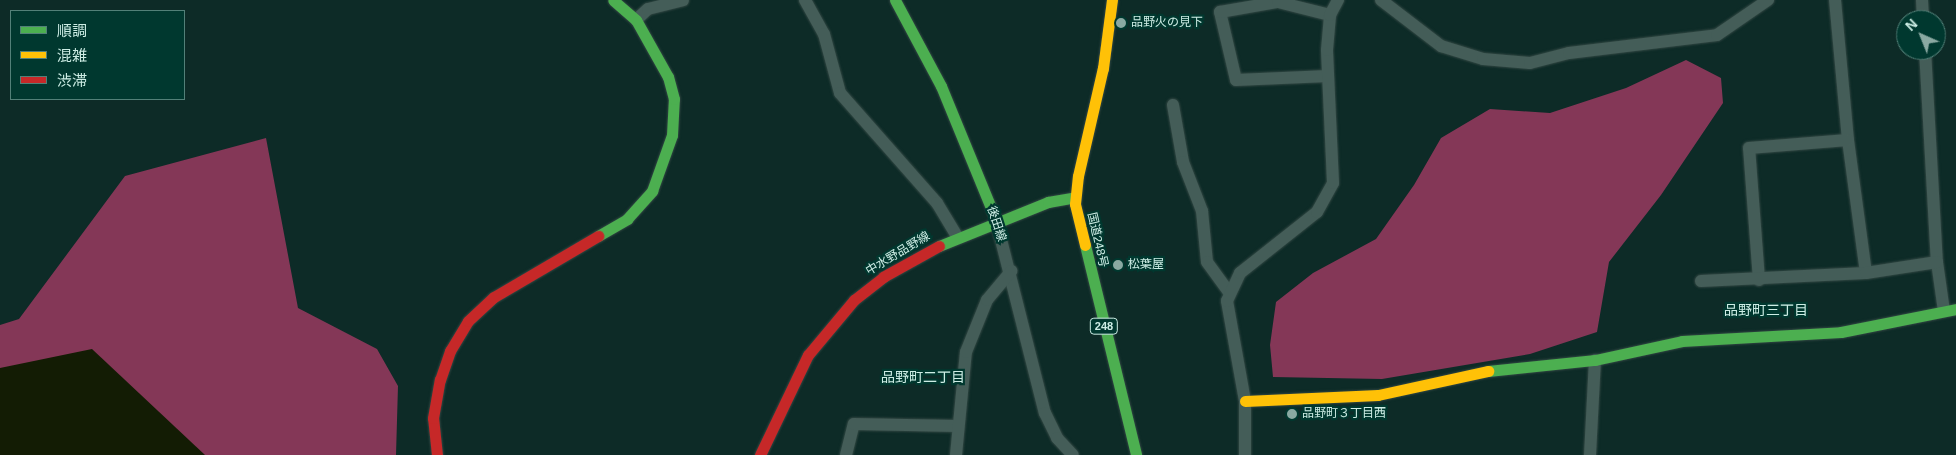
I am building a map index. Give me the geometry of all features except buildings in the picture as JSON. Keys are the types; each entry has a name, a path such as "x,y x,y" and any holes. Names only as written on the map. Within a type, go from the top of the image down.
{"main road":[{"path":"437,455 433,418 440,380 450,351 468,321 494,297 627,219 652,190 672,135 674,99 657,53 636,20 614,0"},
{"name":"後田線","path":"895,0 941,86 996,220"},
{"name":"国道248号","path":"1112,0 1103,68 1075,197 1077,220 1136,455"},
{"name":"中水野品野線","path":"760,455 791,385 829,328 854,300 883,276 957,236 996,220 1075,197"},
{"path":"1245,401 1378,395 1506,367 1595,360 1682,341 1841,332 1950,310"}],"street":[{"path":"636,20 648,9 683,0"},
{"path":"805,0 824,34 840,93 937,203 957,236"},
{"path":"1244,455 1245,401 1227,301 1240,274 1317,212 1333,183 1328,76 1330,15 1338,0"},
{"path":"1381,0 1442,46 1483,59 1530,62 1569,53 1717,35 1768,0"},
{"path":"1836,0 1848,140 1866,272"},
{"path":"1328,76 1236,80 1220,12 1278,2 1330,15"},
{"path":"1925,60 1937,262 1950,310"},
{"path":"1173,105 1183,162 1202,211 1207,262 1230,294"},
{"path":"1759,280 1749,148 1848,140"},
{"name":"後田線","path":"996,220 1011,272 1045,413 1057,438 1073,455"},
{"path":"1701,281 1759,280 1866,272 1937,262"},
{"path":"956,455 966,352 987,300 1011,272"},
{"path":"1590,455 1595,360"},
{"path":"846,455 854,424 958,426"}],"shaded area":[{"path":"1686,60 1721,78 1723,103 1661,195 1609,262 1597,332 1530,354 1382,379 1273,377 1270,345 1276,302 1313,273 1376,239 1414,185 1441,138 1490,109 1550,113 1626,88"},
{"path":"266,138 298,308 377,349 398,386 396,455 0,455 0,325 19,319 125,176"},
{"path":"92,349 205,455 0,455 0,368"}],"traffic: fast":[{"path":"598,236 627,219 652,191 672,135 674,99 668,77 636,20 613,0"},
{"path":"895,0 941,86 996,220"},
{"path":"939,246 1048,202 1075,197"},
{"path":"1085,245 1136,455"},
{"path":"1488,371 1595,360 1682,341 1841,332 1956,309"}],"traffic: slow":[{"path":"1085,245 1075,204 1078,176 1103,68 1112,0"},
{"path":"1245,401 1378,395 1488,371"}],"traffic: jam":[{"path":"437,455 433,418 440,380 450,351 468,321 494,297 598,236"},
{"path":"760,455 808,355 854,300 883,277 939,246"}],"place":[{"name":"品野火の見下","path":"1121,23"},
{"name":"松葉屋","path":"1118,265"},
{"name":"品野町３丁目西","path":"1292,414"}],"district":[{"name":"品野町三丁目","path":"1766,310"},
{"name":"品野町二丁目","path":"923,377"}]}
